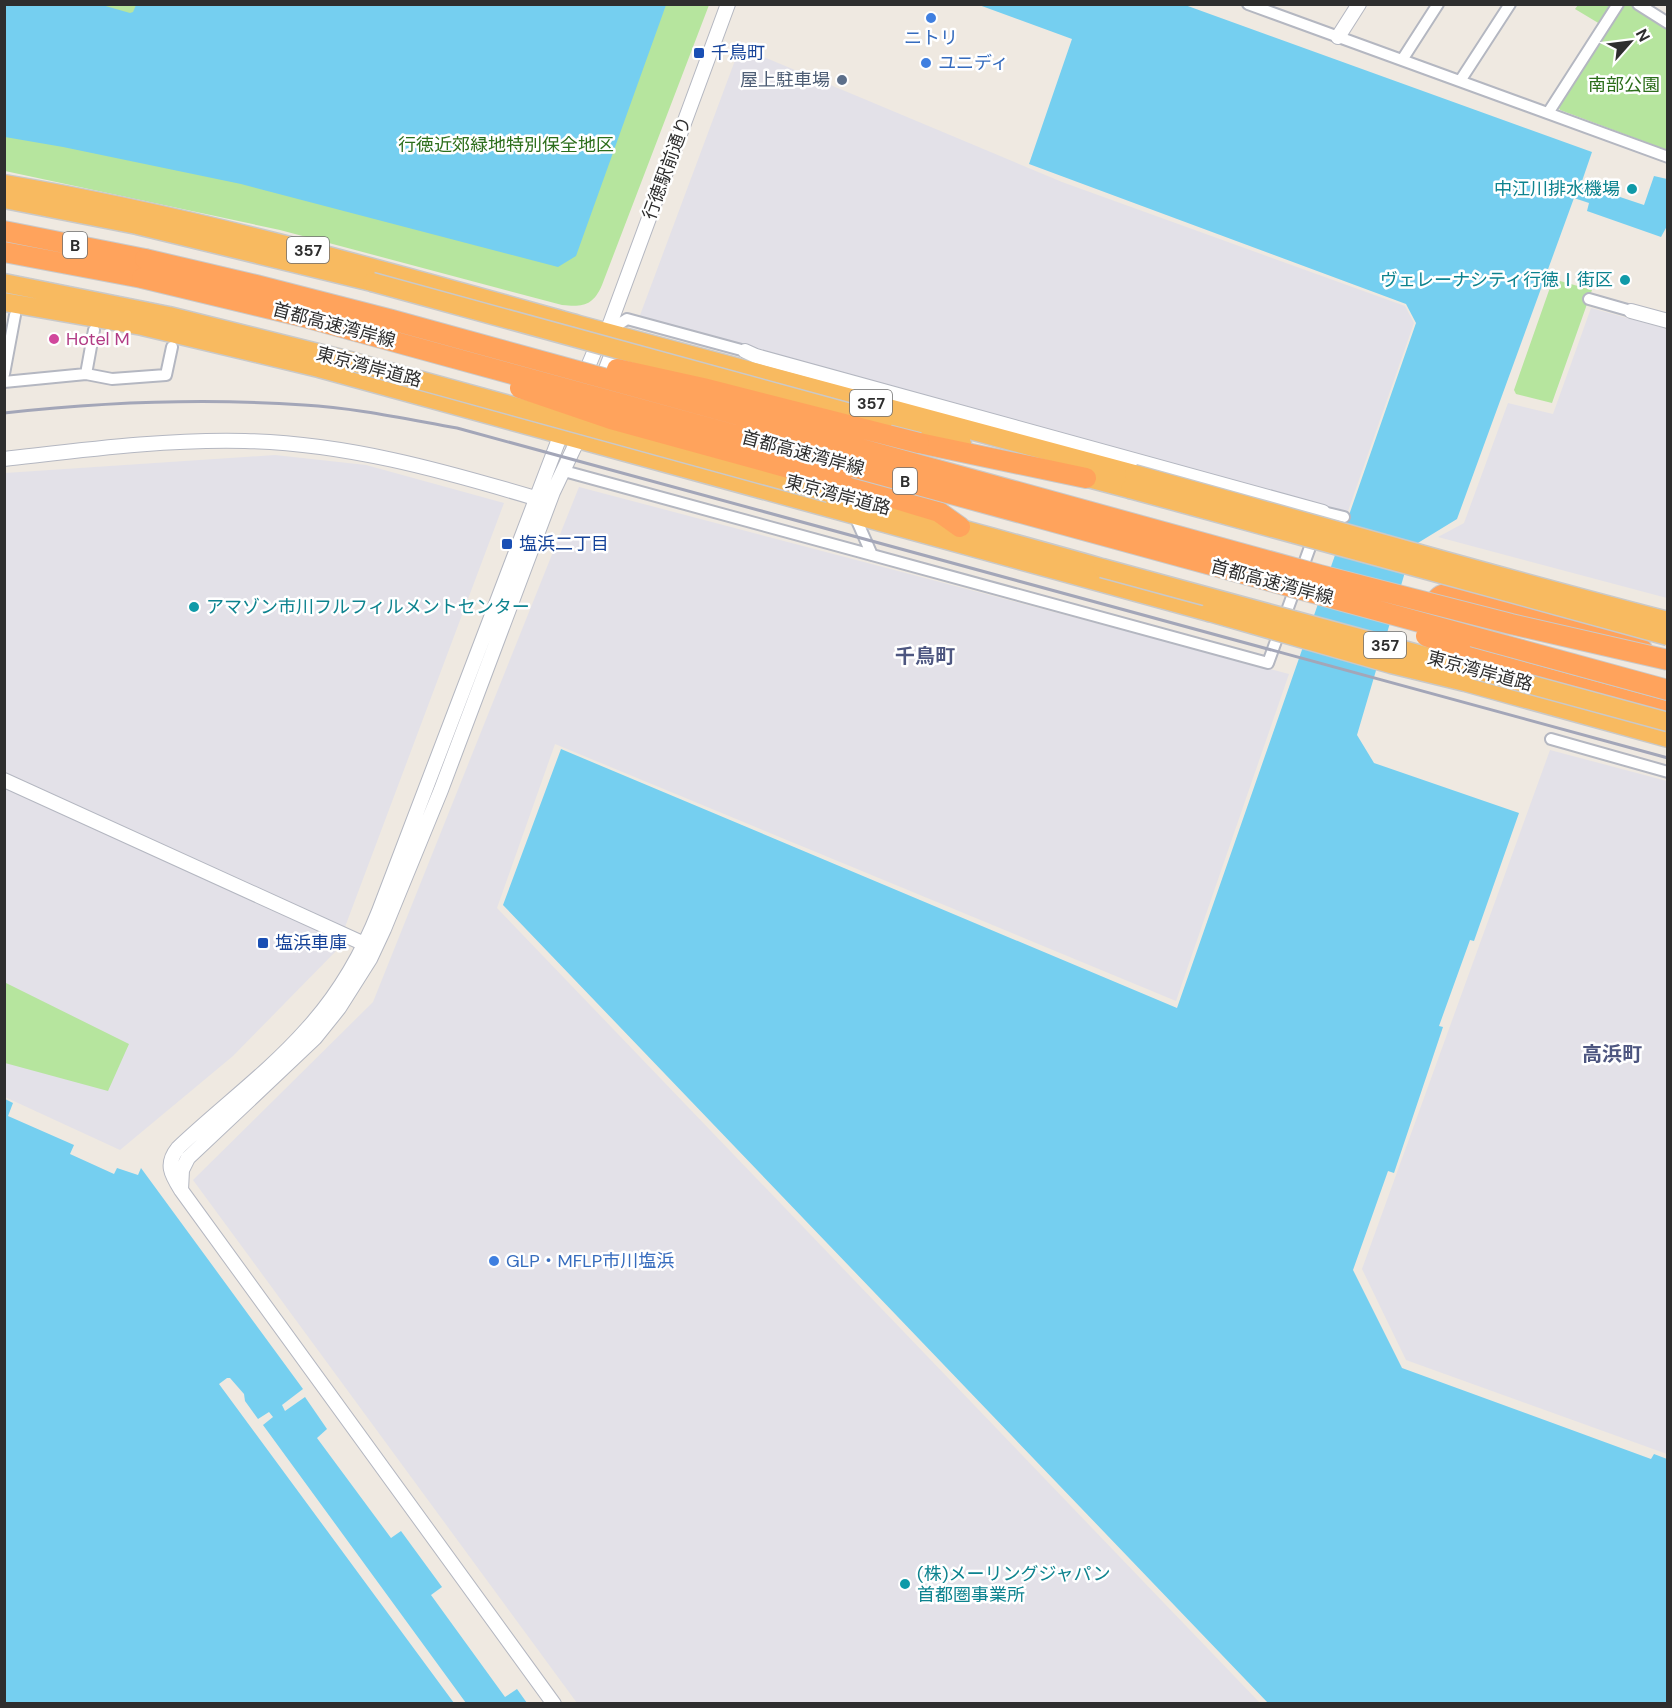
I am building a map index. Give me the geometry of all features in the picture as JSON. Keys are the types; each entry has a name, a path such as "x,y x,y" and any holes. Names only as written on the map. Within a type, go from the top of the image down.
{"highway":[{"name":"357","path":"4,184 132,208 288,245 607,332 1132,482 1668,621"},
{"name":"357","path":"4,199 137,225 372,282 1086,478 1132,482 1311,540 1668,636"},
{"name":"首都高速湾岸線","path":"4,231 304,317 1668,690"},
{"name":"首都高速湾岸線","path":"4,252 256,285 546,362 1341,581 1511,624 1668,659"},
{"name":"東京湾岸道路","path":"4,283 168,316 836,488"},
{"name":"東京湾岸道路","path":"10,308 142,326 226,345 854,514 1100,575 1240,605 1668,722"},
{"path":"304,317 368,341 499,381 611,419 836,488 939,512 960,527"},
{"path":"546,362 574,361 704,387 919,443 1086,478"},
{"name":"東京湾岸道路","path":"960,527 1100,575 1391,664 1668,738"},
{"path":"1311,540 1341,542 1519,583"},
{"path":"1298,589 1339,610 1460,648 1658,701"},
{"path":"1668,659 1616,637 1463,595 1443,593 1437,597 1427,633 1432,646 1439,649 1668,712"},
{"path":"1240,605 1310,633 1432,669 1465,682"}],"street":[{"name":"行徳駅前通り","path":"607,332 728,4"},
{"path":"1248,4 1668,157"},
{"path":"1278,15 1285,4"},
{"path":"1338,37 1359,4"},
{"path":"1402,60 1438,4"},
{"path":"1460,81 1510,4"},
{"path":"1548,113 1618,4"},
{"path":"1638,4 1668,23"},
{"path":"1589,299 1668,321"},
{"path":"4,374 10,308"},
{"path":"410,848 427,785 535,498 595,350 607,332 627,319 1344,517"},
{"path":"86,374 94,330"},
{"path":"554,1704 181,1190 170,1171 170,1160 178,1148 203,1135 315,1038 351,990 410,848 441,790 553,492 579,439 611,356 607,332"},
{"path":"4,382 86,374 112,379 166,375 172,347"},
{"path":"4,459 198,440 294,444 397,460 535,498"},
{"path":"564,471 1268,663 1323,512"},
{"path":"854,514 872,555"},
{"path":"509,568 523,573"},
{"path":"477,653 490,658"},
{"path":"1551,739 1668,772"},
{"path":"4,780 370,946"},
{"path":"427,785 441,790"}],"shaded area":[{"path":"740,47 1062,182 1405,306 1414,323 1347,514 639,318"},
{"path":"1591,308 1667,329 1667,598 1438,537 1464,523 1508,403 1553,414"},
{"path":"275,455 366,465 504,503 336,951 233,1056 120,1150 5,1097 5,473"},
{"path":"579,487 1289,674 1176,1001 555,744 497,908 1260,1703 577,1703 193,1180 373,1002"},
{"path":"1550,750 1667,781 1667,1454 1406,1360 1362,1269"}],"green space":[{"name":"行徳近郊緑地特別保全地区","path":"4,5 709,5 599,292 591,301 576,306 562,305 280,230 5,171"},
{"path":"1578,5 1613,5 1600,24 1575,9"},
{"name":"南部公園","path":"1622,5 1633,5 1667,26 1667,150 1560,110 1558,106"},
{"path":"1553,279 1592,290 1552,403 1516,394 1514,390"},
{"path":"4,982 129,1044 108,1091 5,1063"}],"water":[{"name":"行徳近郊緑地特別保全地区","path":"136,4 666,5 576,256 558,267 241,184 5,137 5,5 102,5 130,13 133,12"},
{"path":"979,5 1185,5 1592,152 1581,184 1644,205 1654,176 1667,179 1667,226 1661,237 1587,211 1589,203 1574,198 1457,519 1408,549 1405,572 1357,735 1374,763 1519,813 1474,941 1470,940 1439,1026 1443,1027 1394,1173 1388,1171 1353,1270 1402,1368 1651,1459 1654,1454 1667,1459 1667,1703 1268,1703 503,905 561,749 1177,1008 1416,323 1406,304 1029,164 1072,39"},
{"path":"5,1099 13,1103 8,1116 74,1145 70,1154 114,1174 117,1168 138,1175 141,1168 303,1389 282,1405 285,1411 305,1397 327,1429 317,1438 391,1538 401,1531 442,1587 431,1595 505,1697 517,1689 527,1703 5,1704"}],"pier":[{"path":"230,1378 244,1394 245,1401 258,1419 269,1412 273,1417 263,1425 466,1703 454,1703 219,1384"}],"railway":[{"path":"4,413 154,402 267,403 343,409 457,428 1668,758"}],"place":[{"name":"ニトリ","path":"931,18"},
{"name":"千鳥町","path":"699,53"},
{"name":"ユニディ","path":"926,63"},
{"name":"屋上駐車場","path":"842,80"},
{"name":"中江川排水機場","path":"1632,189"},
{"name":"ヴェレーナシティ行徳Ⅰ街区","path":"1625,280"},
{"name":"Hotel M","path":"54,339"},
{"name":"塩浜二丁目","path":"507,544"},
{"name":"アマゾン市川フルフィルメントセンター","path":"194,607"},
{"name":"塩浜車庫","path":"263,943"},
{"name":"GLP・MFLP市川塩浜","path":"494,1261"},
{"name":"(株)メーリングジャパン 首都圏事業所","path":"905,1584"}],"district":[{"name":"千鳥町","path":"925,656"},
{"name":"高浜町","path":"1612,1054"}]}
